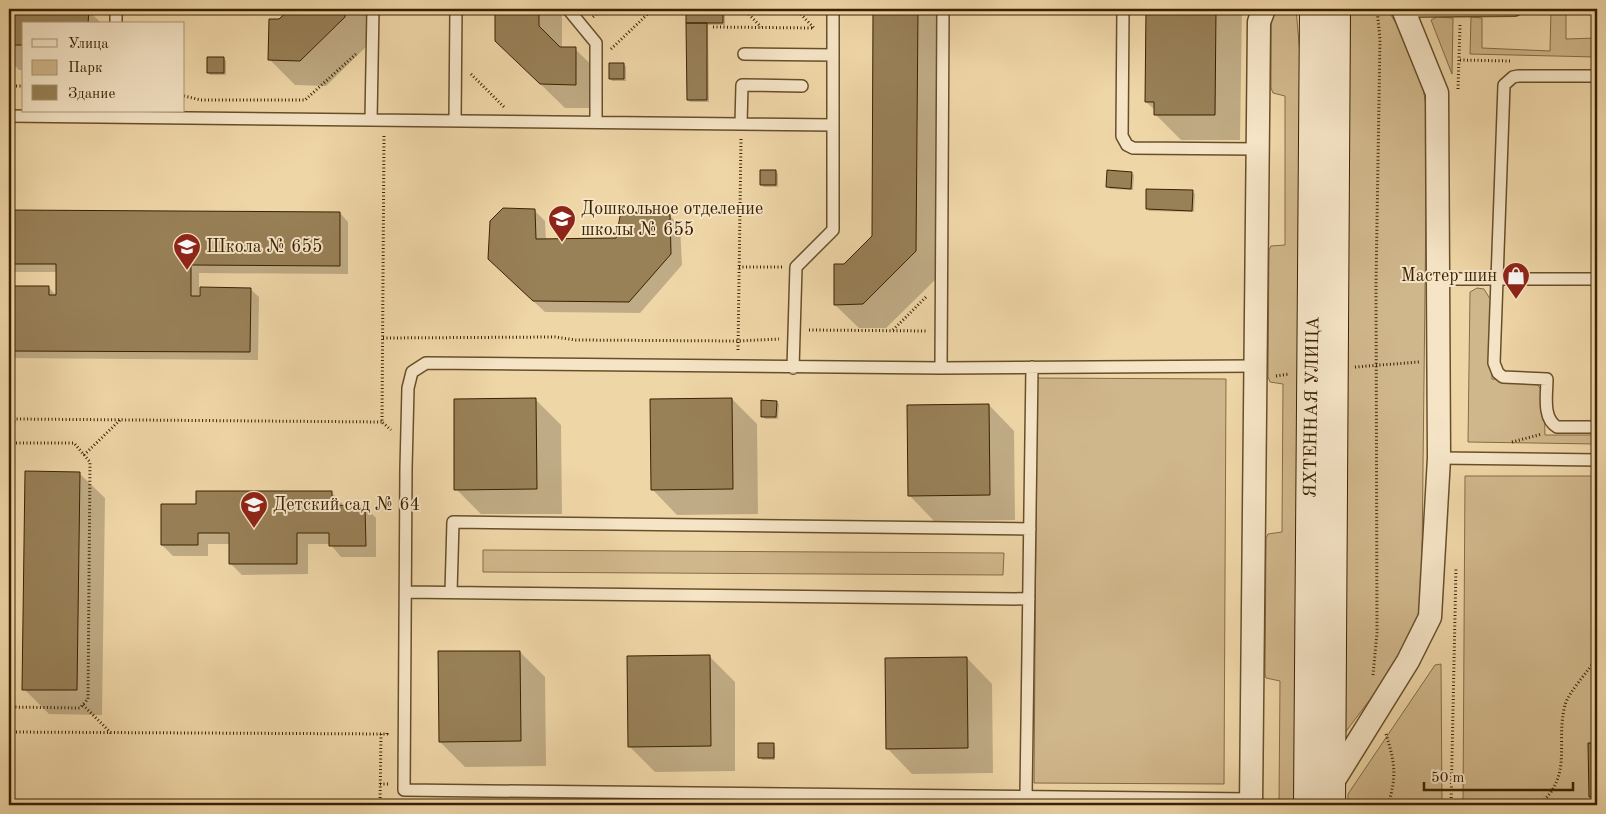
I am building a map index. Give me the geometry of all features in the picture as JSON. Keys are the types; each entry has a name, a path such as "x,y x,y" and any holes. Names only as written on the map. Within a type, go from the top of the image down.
{"street":[{"path":"1251,802 1256,150 1259,22 1264,9"},
{"name":"ЯХТЕННАЯ УЛИЦА","path":"1308,805 1314,9"},
{"name":"ЯХТЕННАЯ УЛИЦА","path":"1331,795 1336,9"},
{"path":"1331,795 1422,635 1430,617 1439,458 1438,93 1404,10"}],"lane":[{"path":"116,9 116,22"},
{"path":"372,120 373,9"},
{"path":"455,120 456,9"},
{"path":"568,9 596,43 596,122"},
{"path":"793,368 796,267 833,230 833,9"},
{"path":"941,368 943,9"},
{"path":"1123,9 1122,136 1127,145 1133,148 1256,150"},
{"path":"1404,10 1515,10"},
{"path":"744,54 833,55"},
{"path":"1597,76 1518,76 1513,77 1504,85 1494,363 1498,373 1509,378 1548,379 1548,420 1557,427 1597,427"},
{"path":"741,124 742,85 802,86"},
{"path":"9,116 116,114 372,120 833,125"},
{"path":"1438,279 1597,279"},
{"path":"1251,802 1026,795 404,790 408,388 412,372 426,363 793,368 1255,366"},
{"path":"1026,795 1032,368"},
{"path":"1439,458 1597,460"},
{"path":"452,592 452,522 1030,529"},
{"path":"406,592 1029,599"}],"path":[{"path":"744,9 762,27"},
{"path":"796,9 833,55"},
{"path":"1377,9 1380,38 1376,284 1377,633 1373,680 1378,710 1395,767 1394,784 1388,805"},
{"path":"596,64 652,10"},
{"path":"600,11 652,10"},
{"path":"1460,10 1460,84"},
{"path":"713,27 813,28"},
{"path":"185,96 200,100 305,100 372,39"},
{"path":"455,58 518,121"},
{"path":"9,86 22,86"},
{"path":"382,388 384,120"},
{"path":"738,367 741,124"},
{"path":"739,267 796,267"},
{"path":"892,331 941,281"},
{"path":"809,330 941,331"},
{"path":"383,338 555,337 576,340 738,341 784,338"},
{"path":"9,426 16,419 382,422"},
{"path":"84,455 120,420"},
{"path":"1511,443 1546,433"},
{"path":"9,444 74,443 90,462 88,699 80,708 9,707"},
{"path":"1539,805 1555,787 1560,773 1565,703 1573,689 1582,680 1597,658"},
{"path":"83,705 111,733"},
{"path":"9,732 387,734 387,725"},
{"path":"380,805 381,734"}],"green space":[{"path":"1276,9 1296,9 1302,77 1295,805 1279,805 1280,681 1266,678 1265,674 1266,538 1268,534 1282,532 1283,384 1270,382 1268,377 1269,250 1271,246 1285,245 1285,96 1273,93 1271,88 1271,21"},
{"path":"1348,9 1387,9 1415,61 1426,103 1423,586 1416,622 1408,640 1387,675 1339,741"},
{"path":"1551,9 1566,9 1566,39 1597,38 1597,57 1470,54 1471,17 1482,18 1482,48 1550,51"},
{"path":"1437,17 1453,18 1452,74 1431,20"},
{"path":"1477,288 1484,289 1492,302 1492,379 1535,382 1544,393 1545,435 1597,435 1597,444 1468,442 1470,292"},
{"path":"1037,378 1226,379 1224,784 1034,783"},
{"path":"1465,476 1597,476 1597,805 1463,805"},
{"path":"483,550 1004,553 1003,575 483,572"},
{"path":"1441,664 1442,805 1348,805 1348,794 1435,665"}],"building":[{"path":"9,9 89,9 88,22 22,22 22,45 9,45"},
{"path":"290,9 345,9 345,17 300,61 268,60 269,19 279,19"},
{"path":"495,9 539,9 539,26 560,47 576,47 576,85 540,84 495,41"},
{"path":"686,9 723,9 723,23 686,23"},
{"path":"873,9 918,9 916,251 863,304 834,305 834,264 844,264 872,236"},
{"path":"1146,9 1216,9 1215,115 1154,115 1154,102 1145,102"},
{"path":"686,23 707,23 707,100 687,100"},
{"path":"207,57 224,57 224,73 207,73"},
{"path":"609,63 624,63 624,79 609,79"},
{"path":"760,170 776,170 776,185 760,185"},
{"path":"1107,170 1132,172 1131,189 1106,187"},
{"path":"1146,189 1193,190 1192,211 1146,209"},
{"path":"503,208 535,209 536,239 616,238 621,211 670,214 671,254 629,302 533,301 488,259 490,221"},
{"path":"9,210 340,212 340,266 191,265 191,296 200,296 200,287 251,288 250,352 9,351 9,286 49,286 49,295 56,295 56,264 9,264"},
{"path":"536,398 537,489 454,490 454,399"},
{"path":"732,398 733,489 651,490 650,399"},
{"path":"761,400 777,401 776,417 761,417"},
{"path":"989,404 990,495 908,496 907,405"},
{"path":"25,471 80,472 77,690 22,690"},
{"path":"196,491 332,491 332,505 365,506 366,546 329,546 329,533 297,533 297,564 229,564 229,533 198,533 198,545 161,545 161,504 196,504"},
{"path":"438,651 520,651 521,741 439,742"},
{"path":"710,655 711,746 628,747 627,656"},
{"path":"967,657 968,748 886,749 885,658"},
{"path":"758,743 774,743 774,758 758,758"},
{"path":"1588,743 1597,743 1597,797 1589,797"},
{"path":"9,803 292,805 9,805"}],"place":[{"name":"Дошкольное отделение школы № 655","path":"562,243"},
{"name":"Школа № 655","path":"187,271"},
{"name":"Мастер шин","path":"1516,300"},
{"name":"Детский сад № 64","path":"254,529"}]}
